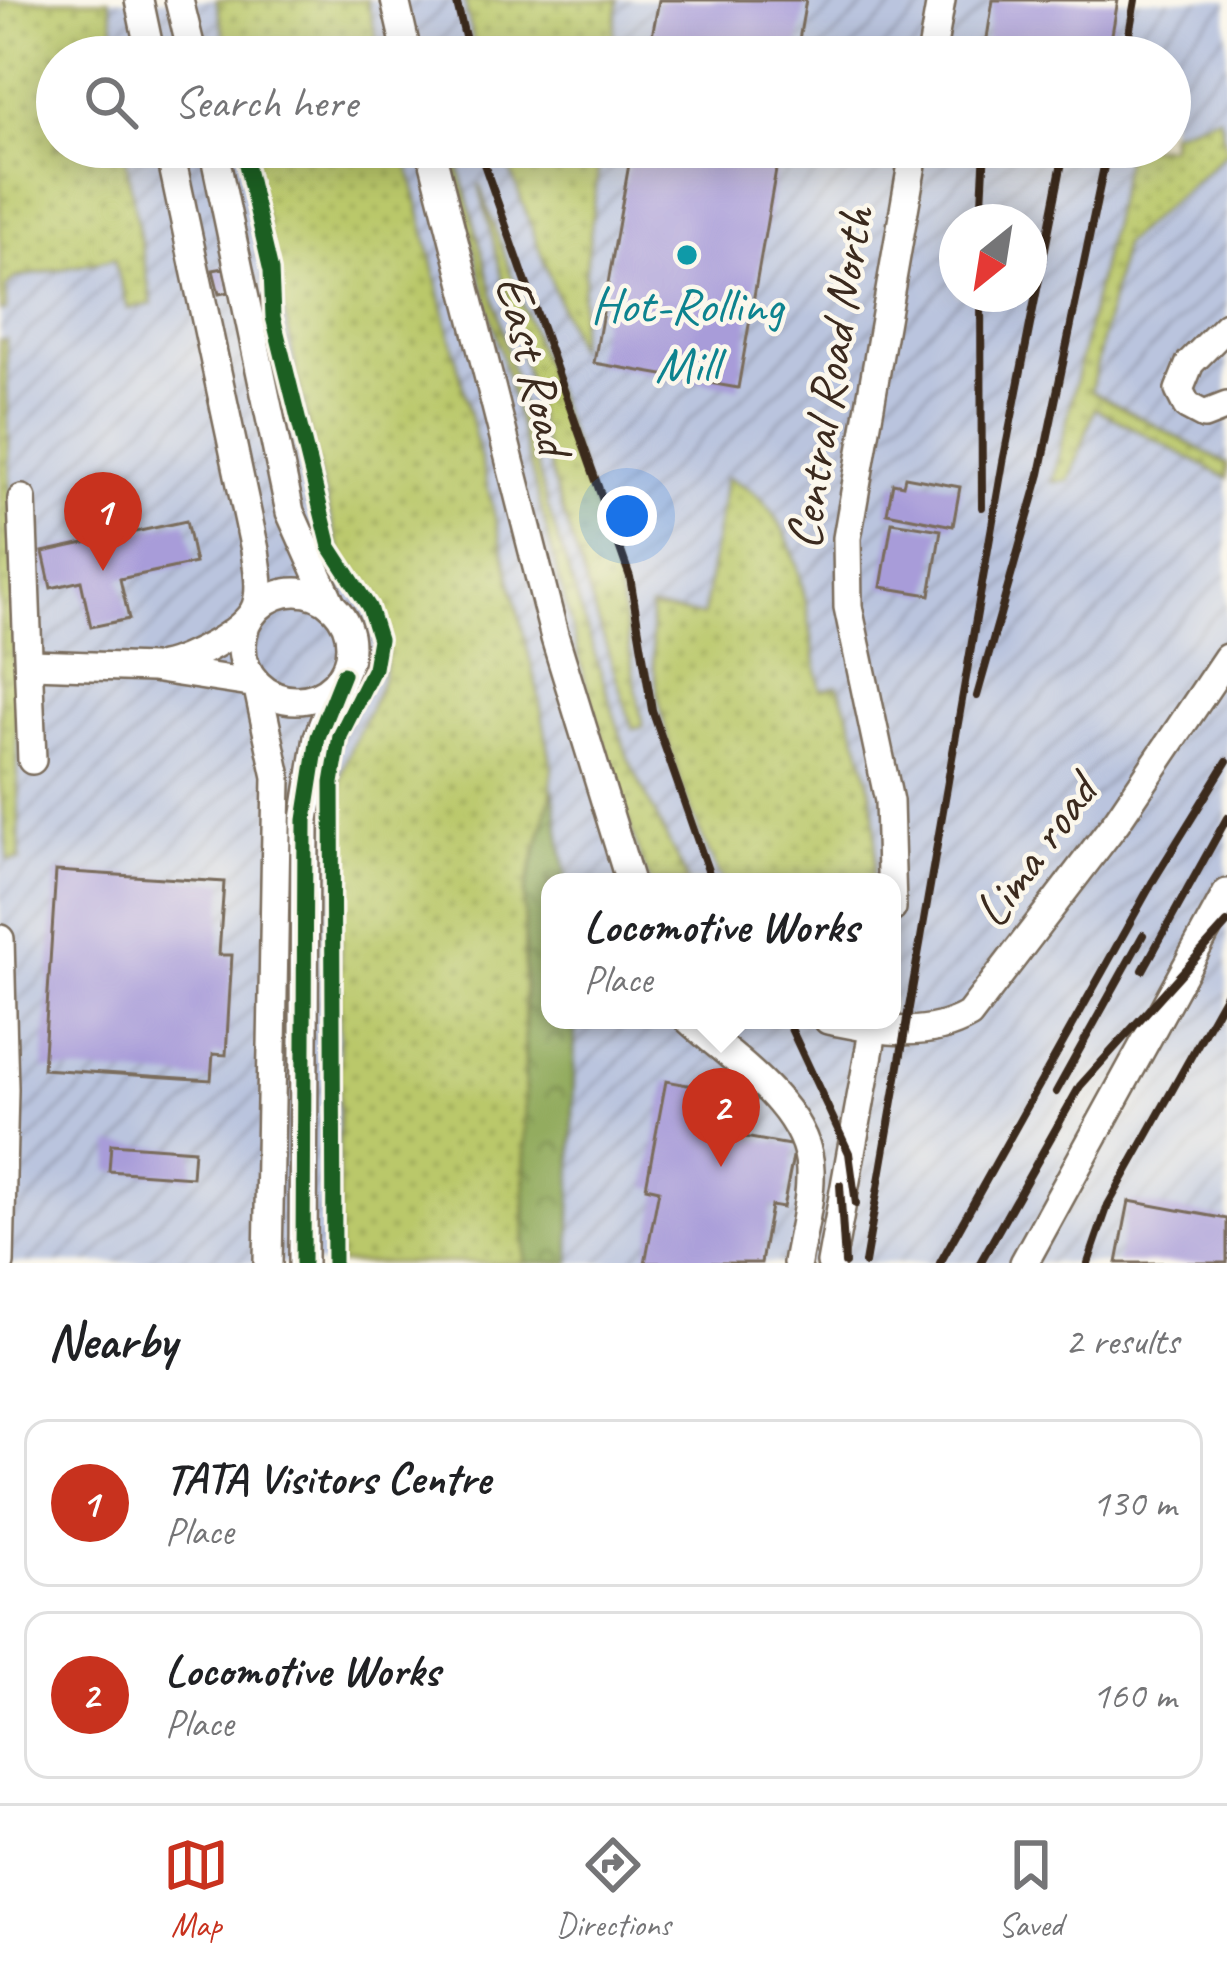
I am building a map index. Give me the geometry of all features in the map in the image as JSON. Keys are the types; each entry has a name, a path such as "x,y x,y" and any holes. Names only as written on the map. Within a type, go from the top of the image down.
{"street":[{"path":"139,0 147,36"},
{"path":"179,0 188,36"},
{"path":"394,0 403,36"},
{"path":"934,36 940,0"},
{"path":"173,168 255,550 259,593 242,641 248,671 270,694 302,700 332,687 343,674"},
{"path":"217,168 290,512 350,646 318,737 305,820 303,1263"},
{"name":"East Road","path":"435,168 544,596 627,873"},
{"name":"Central Road North","path":"891,873 889,801 848,607 847,554 911,168"},
{"path":"1227,326 1190,363 1179,390 1186,406 1204,415 1227,406"},
{"path":"22,499 32,664 32,760"},
{"path":"152,668 204,650 285,593 310,594 332,606"},
{"name":"Lima road","path":"901,1027 932,1030 952,1025 983,1001 1118,821 1227,658"},
{"path":"32,664 152,668 257,684"},
{"path":"257,684 277,777 268,1263"},
{"path":"1024,1263 1227,893"},
{"path":"0,939 0,1263"},
{"path":"698,1029 780,1104 804,1138 810,1179 797,1263"},
{"path":"831,1263 873,1029"}],"shaded area":[{"path":"0,0 1227,0 1227,1263 0,1263"}],"green space":[{"path":"0,0 109,0 116,36 36,36 36,168 127,168 152,304 128,309 114,259 15,278 6,287 6,310 0,310"},
{"path":"216,0 367,0 376,36 224,36"},
{"path":"464,0 618,0 614,36 472,36"},
{"path":"1219,116 1227,152 1123,244 1091,391 1227,464 1227,478 1095,408 1069,481 1053,482 1123,168 1191,168 1191,125"},
{"path":"254,168 409,168 538,692 552,767 551,799 525,892 525,1263 338,1263 341,779 381,682 387,650 381,620 338,543 301,395"},
{"path":"453,168 459,168 467,195 546,501 628,758 684,873 646,873 585,680"},
{"path":"510,168 598,168 576,349"},
{"path":"479,184 614,560 643,727 633,729 555,488"},
{"path":"6,339 20,860 8,861 0,784 0,340"},
{"path":"726,478 752,491 772,511 787,537 798,567 821,690 838,686 863,757 874,807 873,873 719,873 670,749 652,644 651,608 703,616"},
{"path":"553,789 566,873 541,873 541,1029 575,1029 570,1263 525,1263 525,892"}],"building":[{"path":"659,0 806,0 800,36 652,36"},
{"path":"993,0 1118,0 1112,36 987,36"},
{"name":"Hot-Rolling Mill","path":"628,168 776,168 738,388 594,363"},
{"path":"224,268 229,292 219,294 213,270"},
{"path":"905,477 960,487 953,526 887,513 893,483 903,485"},
{"path":"186,521 195,563 120,579 129,619 91,627 81,581 51,588 43,552"},
{"path":"892,522 941,530 930,595 881,587"},
{"path":"56,871 224,882 219,955 232,955 226,1055 213,1054 211,1080 43,1069"},
{"path":"666,1081 709,1089 711,1081 742,1087 733,1135 795,1146 783,1208 771,1206 761,1263 645,1263 659,1190 646,1187"},
{"path":"111,1144 194,1150 192,1177 109,1171"},
{"path":"1129,1201 1227,1219 1227,1263 1117,1263"}],"railway":[{"path":"456,0 465,36"},
{"path":"1129,36 1135,0"},
{"path":"485,168 630,577 652,710 709,873"},
{"path":"982,204 984,168"},
{"path":"865,1263 1003,462 1061,168"},
{"path":"977,696 1040,474 1104,168"},
{"path":"981,312 982,507"},
{"path":"940,1263 1153,881 1227,761"},
{"path":"1143,970 1227,818"},
{"path":"980,1263 1080,1086 1227,923"},
{"path":"1056,1092 1143,935"},
{"path":"1088,1263 1108,1205 1227,992"},
{"path":"791,1029 849,1153 856,1204"},
{"path":"840,1185 845,1263"}],"cycle path":[{"path":"247,168 271,271 273,317 330,547 369,607 379,639 374,668 340,736 332,783 334,1263"},
{"path":"303,1263 305,820 318,737 343,674"}],"place":[{"name":"Hot-Rolling Mill","path":"687,255"},
{"name":"TATA Visitors Centre","path":"103,571"},
{"name":"Locomotive Works","path":"721,1167"}]}
